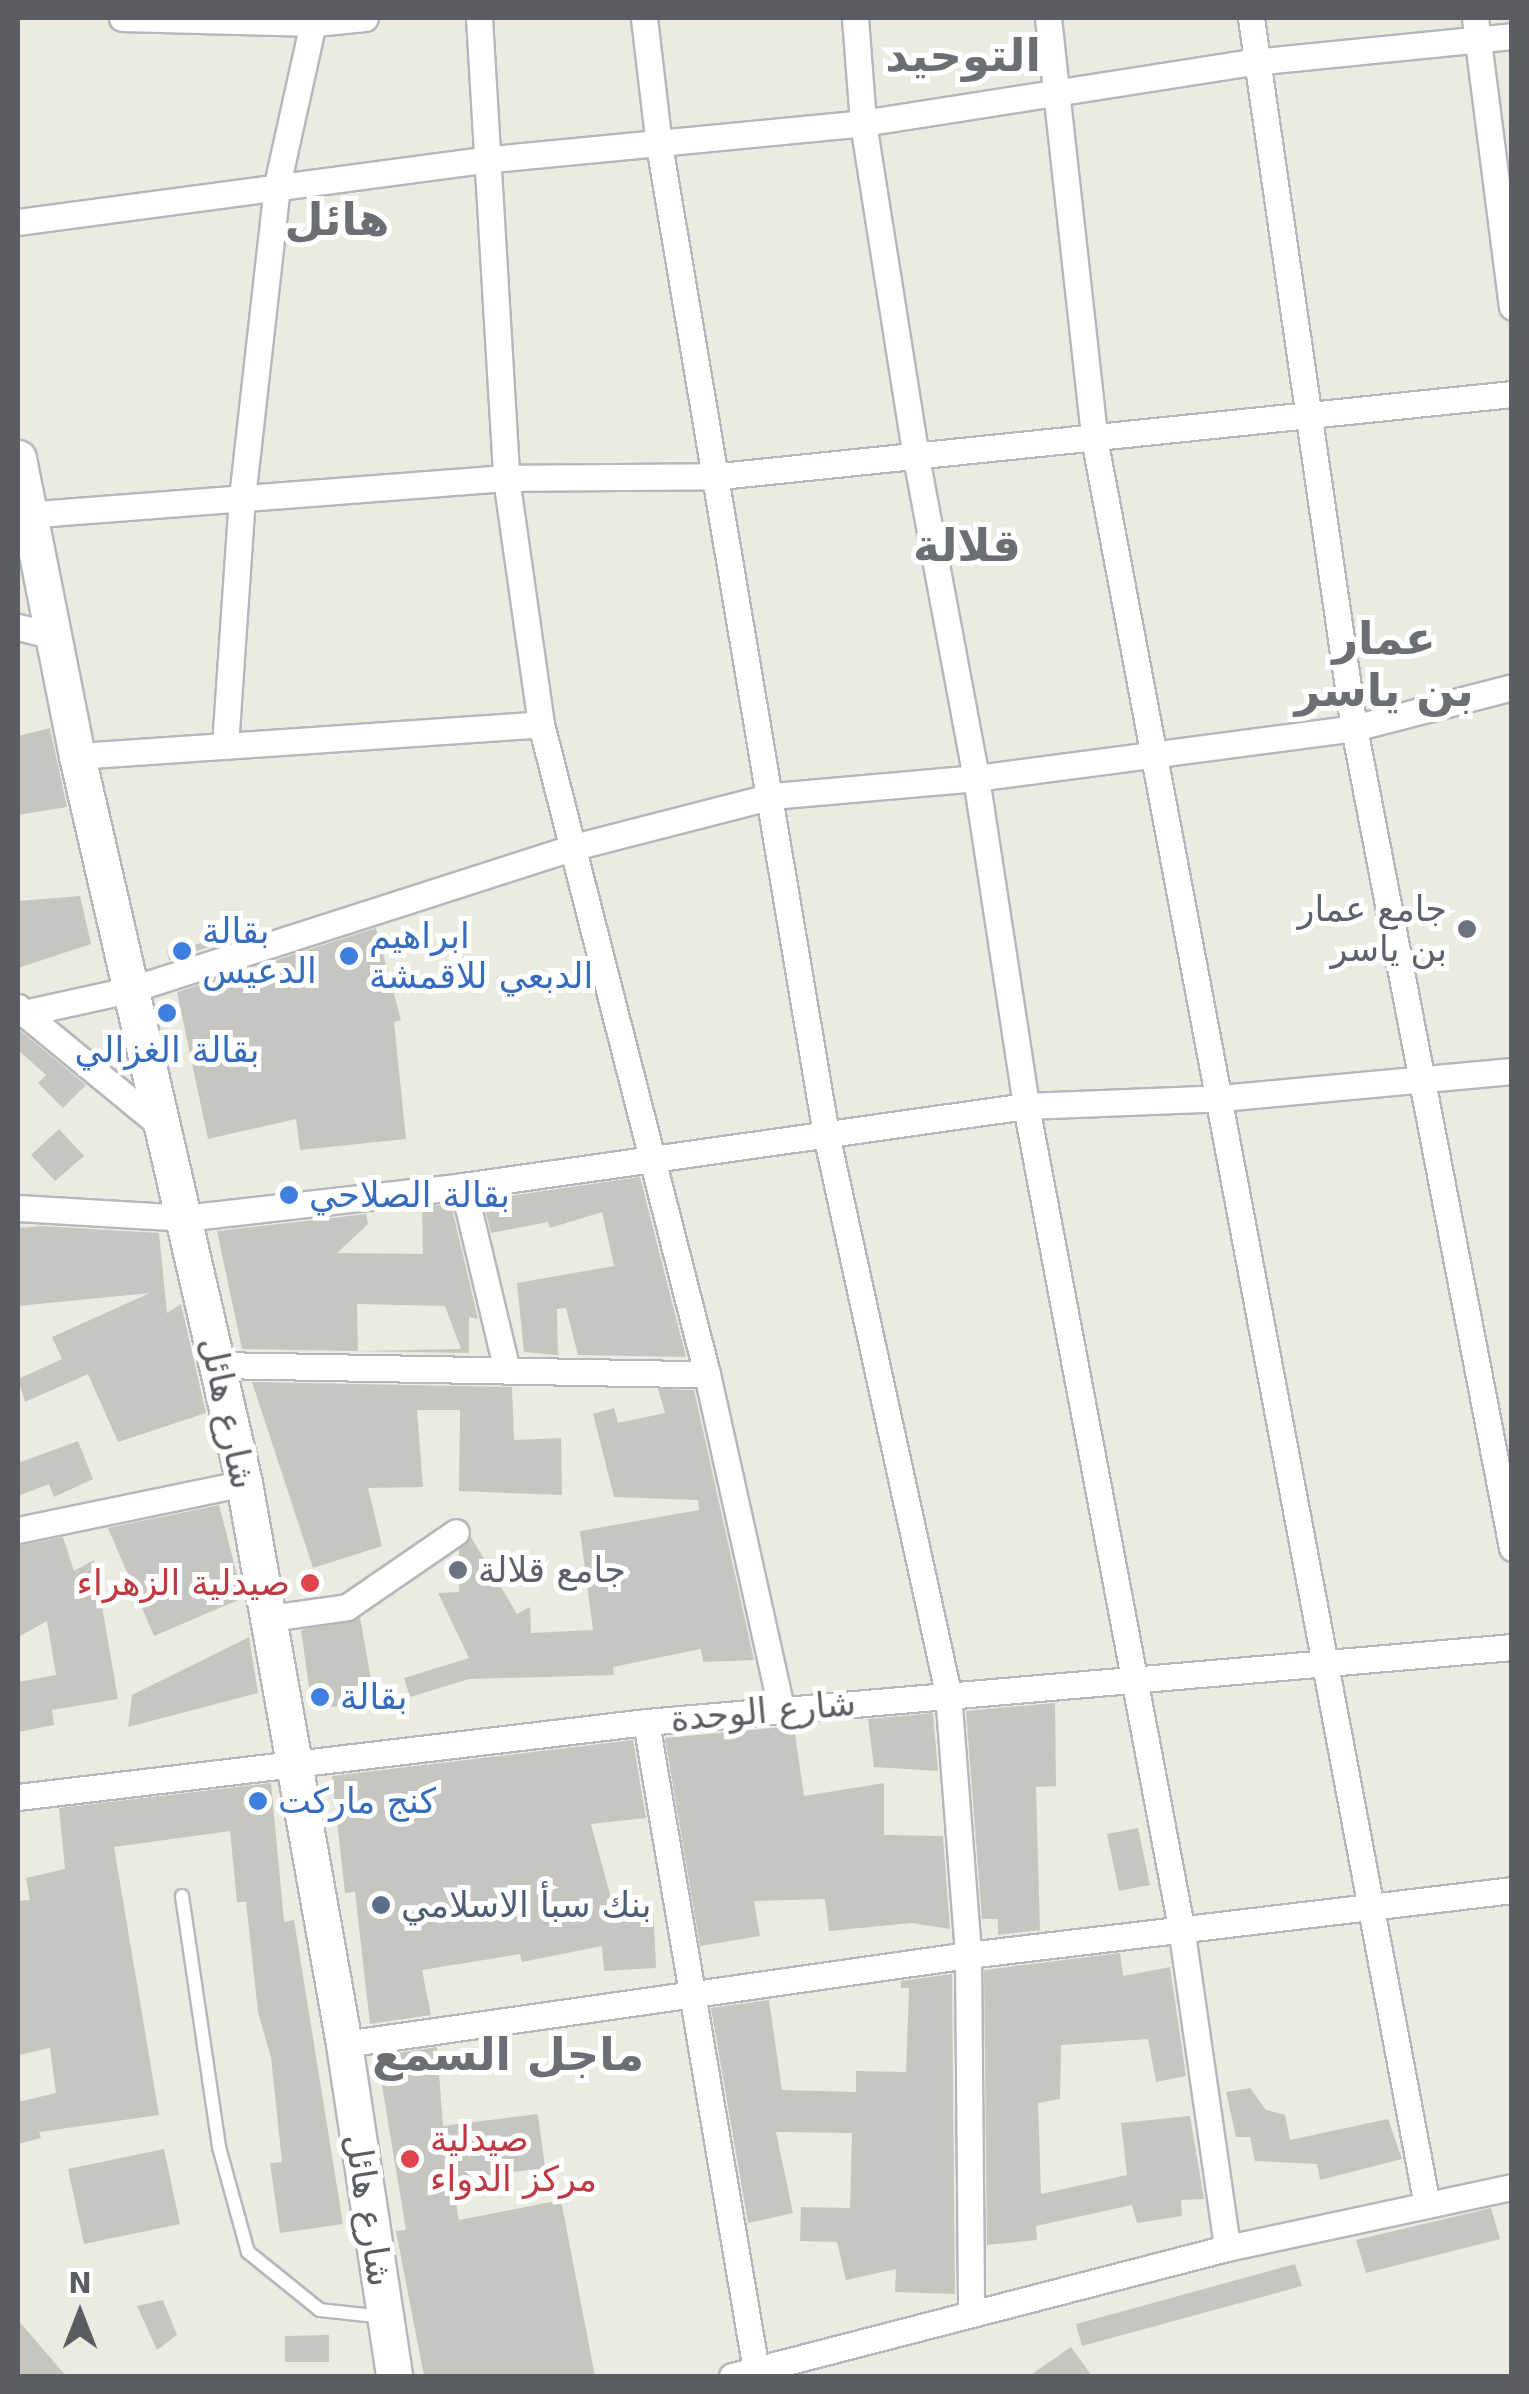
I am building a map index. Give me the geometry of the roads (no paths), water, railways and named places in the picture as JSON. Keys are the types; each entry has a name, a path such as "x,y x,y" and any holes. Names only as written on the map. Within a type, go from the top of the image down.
{"street":[{"path":"122,18 365,18"},
{"path":"480,18 492,159 506,478 541,724 707,1374 782,1709"},
{"path":"644,18 659,145 720,476 826,1134 948,1694 968,1955 971,2314"},
{"path":"855,18 863,123 916,458 976,778 1026,1106 1181,1927 1227,2248"},
{"path":"1048,18 1053,95 1094,438 1427,2206"},
{"path":"1251,18 1253,62 1354,728 1512,1548"},
{"path":"224,746 242,498 277,185 315,20"},
{"path":"1475,30 1512,307"},
{"path":"18,222 492,159 863,123 1475,30 1512,36"},
{"path":"24,515 506,478 720,476 1309,419 1512,394"},
{"name":"شارع هائل","path":"18,458 34,631 77,756 244,1483 344,2044 394,2376"},
{"path":"21,1010 129,990 574,846 772,796 976,778 1354,728 1512,688"},
{"path":"77,756 541,724"},
{"path":"21,1010 165,1130"},
{"path":"18,1208 184,1218 463,1186 1026,1106 1221,1098 1512,1072"},
{"path":"463,1186 506,1370"},
{"path":"217,1364 707,1374"},
{"path":"18,1530 244,1483"},
{"path":"270,1618 347,1607 456,1532"},
{"name":"شارع الوحدة","path":"18,1797 646,1722 1512,1647"},
{"path":"646,1722 692,1992 744,2373 1227,2248 1512,2187"},
{"path":"344,2044 968,1955 1181,1927 1371,1910 1512,1890"}],"lane":[{"path":"182,1896 219,2148 248,2252 320,2310 385,2317"}],"place":[{"name":"جامع عمار بن ياسر","path":"1467,929"},
{"name":"بقالة الدعيس","path":"182,951"},
{"name":"ابراهيم الدبعي للاقمشة","path":"349,956"},
{"name":"بقالة الغزالي","path":"167,1013"},
{"name":"بقالة الصلاحي","path":"289,1195"},
{"name":"جامع قلالة","path":"458,1570"},
{"name":"صيدلية الزهراء","path":"310,1583"},
{"name":"بقالة","path":"320,1697"},
{"name":"كنج ماركت","path":"258,1801"},
{"name":"بنك سبأ الاسلامي","path":"381,1905"},
{"name":"صيدلية مركز الدواء","path":"410,2159"}],"district":[{"name":"التوحيد","path":"963,56"},
{"name":"هائل","path":"337,220"},
{"name":"قلالة","path":"967,546"},
{"name":"عمار بن ياسر","path":"1384,665"},
{"name":"ماجل السمع","path":"508,2055"}]}
